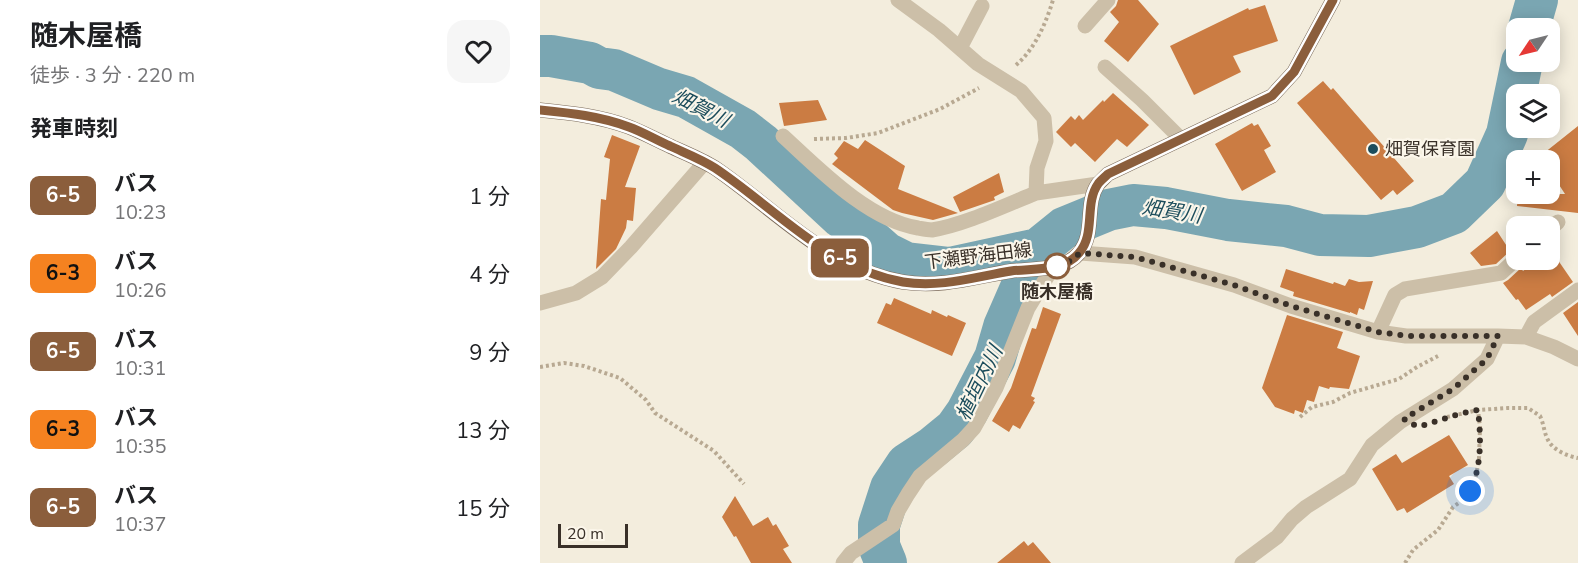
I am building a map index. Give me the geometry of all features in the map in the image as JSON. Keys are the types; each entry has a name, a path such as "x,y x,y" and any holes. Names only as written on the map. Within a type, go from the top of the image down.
{"main road":[{"path":"1080,253 1088,235 1095,190 1108,174 1272,96 1294,72 1333,0"},
{"name":"下瀬野海田線","path":"540,110 582,115 629,127 705,162 751,194 781,219 844,261 869,272 903,282 932,285 1045,268 1067,263 1080,253"}],"street":[{"path":"898,0 939,30 978,64 1021,91 1044,118 1046,141 1037,168 1036,193"},
{"path":"1085,26 1108,0"},
{"path":"960,48 982,6"},
{"path":"1105,67 1181,139"},
{"path":"786,139 840,187 878,215 906,226 930,230 993,211 1036,193 1095,190"},
{"path":"540,303 576,293 602,277 705,162"},
{"path":"1080,253 1135,257 1234,285 1291,306 1378,332 1407,336 1526,336 1578,358"},
{"path":"843,563 851,553 893,525 898,512 920,476 974,428 996,388 1045,268"},
{"path":"1378,332 1395,295 1405,288 1501,273 1506,268"},
{"path":"1526,336 1534,322 1578,290"},
{"path":"1242,563 1277,537 1306,507 1350,479 1372,445 1400,422 1453,389 1478,367 1487,359 1498,336"}],"path":[{"path":"786,139 846,138 878,133 940,109 1010,71 1022,61 1034,45 1050,12 1053,0"},
{"path":"1300,417 1312,407 1399,379 1444,354"},
{"path":"540,367 564,363 584,366 620,378 646,400 655,413 714,451 744,484"},
{"path":"1442,418 1478,410 1528,408 1540,416 1550,443 1555,448 1578,458"},
{"path":"1405,563 1413,550 1438,530 1453,507 1466,498 1475,481 1480,443 1478,410"}],"building":[{"path":"1118,0 1138,0 1159,24 1128,62 1104,41 1119,22 1110,12"},
{"path":"1265,5 1278,41 1233,56 1241,72 1194,95 1170,46 1248,8 1249,10"},
{"path":"1323,81 1331,90 1333,88 1414,181 1397,195 1393,190 1381,200 1297,103"},
{"path":"1113,93 1149,125 1127,147 1117,139 1095,162 1075,143 1071,147 1056,132 1071,116 1075,120 1079,115 1083,120"},
{"path":"818,100 827,120 784,126 779,103"},
{"path":"1252,123 1254,126 1258,124 1271,146 1264,150 1276,172 1242,191 1215,144"},
{"path":"1578,126 1578,213 1517,206 1517,204 1560,204 1560,194 1565,194 1560,186 1560,150 1548,150"},
{"path":"612,135 640,146 625,187 636,188 633,221 627,220 626,228 616,249 596,269 601,199 606,200 610,159 604,157"},
{"path":"865,140 905,166 898,189 958,213 933,220 893,210 832,164 838,158 834,154 844,141 858,149"},
{"path":"999,173 1004,192 994,197 995,200 960,212 953,197"},
{"path":"1497,231 1506,245 1506,255 1496,264 1481,266 1470,253"},
{"path":"1560,263 1573,282 1552,297 1550,294 1526,310 1503,283 1519,270 1560,270"},
{"path":"1286,269 1345,286 1349,279 1359,282 1373,281 1364,310 1359,308 1357,315 1293,296 1294,292 1280,287"},
{"path":"894,298 931,314 932,310 966,323 952,356 877,323 886,303 891,305"},
{"path":"1578,302 1578,336 1563,313"},
{"path":"1043,307 1061,314 1031,396 1035,398 1033,401 1035,402 1020,429 1013,425 1009,432 992,421 1011,388 1032,328 1036,329"},
{"path":"1287,315 1343,332 1337,348 1360,356 1349,389 1330,387 1329,389 1319,386 1314,402 1307,400 1303,413 1295,410 1294,414 1275,407 1262,388"},
{"path":"1449,435 1468,465 1449,476 1454,484 1407,513 1404,508 1397,511 1372,469 1396,454 1402,463"},
{"path":"735,496 753,526 768,517 773,526 776,524 789,546 783,549 792,563 751,563 722,517"},
{"path":"1024,541 1028,546 1033,542 1051,563 997,563"}],"waterway":[{"name":"畑賀川","path":"1532,18 1537,0"},
{"name":"畑賀川","path":"540,56 590,63 686,97 743,129 761,143 841,217 886,253 906,263 950,268 1038,249 1064,228 1108,210 1133,205 1166,208 1228,220 1286,226 1320,235 1369,236 1417,227 1454,213 1485,183 1507,134 1520,72"},
{"name":"植垣内川","path":"886,563 879,546 879,525 891,488 907,464 955,429 967,412 995,358 1004,327 1038,249"}],"bus line":[{"name":"6-5","path":"540,110 582,115 629,127 705,162 818,245 844,261 869,272 903,282 932,285 977,279 1053,267 1067,263 1080,253 1088,235 1093,196 1098,184 1108,174 1272,96 1294,72 1333,0"}],"place":[{"name":"畑賀保育園","path":"1373,149"},
{"name":"随木屋橋","path":"1057,266"}],"route":[{"path":"1057,266 1053,267 1067,263 1080,253 1135,257 1234,285 1291,306 1378,332 1407,336 1498,336 1487,359 1453,389 1404,419 1416,426 1421,426 1478,410 1480,443 1478,471 1470,491"}]}
